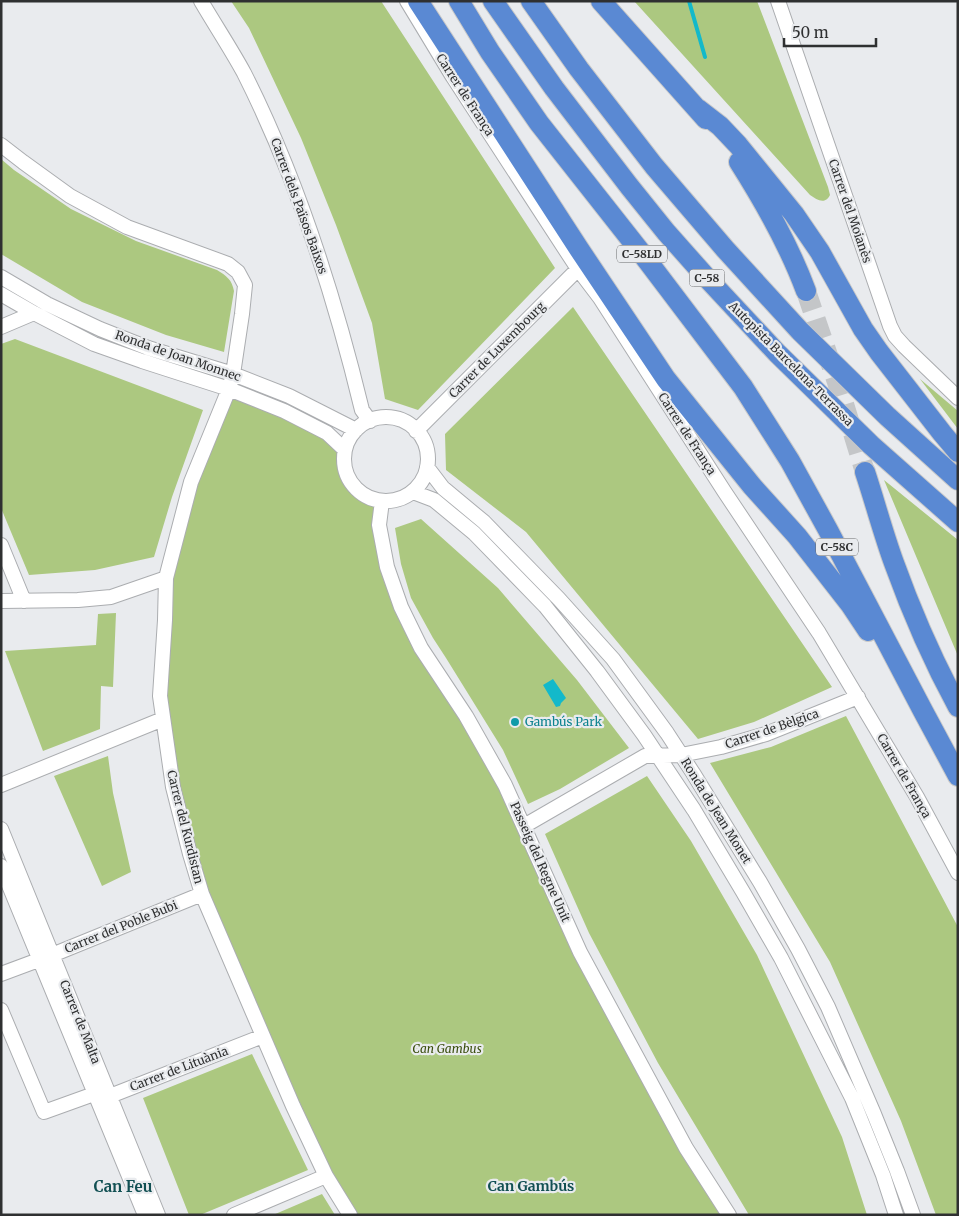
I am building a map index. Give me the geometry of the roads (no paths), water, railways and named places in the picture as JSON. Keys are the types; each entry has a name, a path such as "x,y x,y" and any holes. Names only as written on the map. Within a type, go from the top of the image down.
{"highway":[{"path":"418,1 666,379 752,486 797,536 850,604 923,711"},
{"name":"C-58LD","path":"459,1 490,52 540,123 743,388"},
{"name":"Autopista Barcelona-Terrassa","path":"493,1 554,88 629,186 706,277 777,353 871,445 958,522"},
{"name":"C-58","path":"531,1 579,69 654,166 725,249 806,337 887,416 958,480"},
{"path":"601,1 698,109 734,155 788,247 806,291"},
{"path":"698,109 720,126 738,145 794,214 820,252 863,329 936,426 958,452"},
{"name":"C-58C","path":"743,388 790,462 828,530 958,776"},
{"path":"865,472 894,563 911,607 958,707"}],"street":[{"name":"Carrer dels Països Baixos","path":"201,1 243,72 281,153 314,242 338,317 362,410 370,421"},
{"name":"Carrer de França","path":"407,1 453,76 578,269 600,298 724,491 819,633 917,797 958,873"},
{"name":"Carrer del Moianès","path":"778,1 890,326 895,336 904,346 958,398"},
{"name":"Carrer del Kurdistan","path":"1,145 70,196 127,227 228,264 238,272 245,285 233,374 229,389 191,482 166,578 160,696 172,787 202,894 293,1106 326,1176 350,1215"},
{"name":"Carrer de Luxembourg","path":"416,431 578,269"},
{"name":"Ronda de Joan Monnec","path":"1,277 48,304 100,329 148,348 233,374 289,396 356,430"},
{"name":"Ronda de Joan Monnec","path":"1,294 94,344 229,389 284,411 327,433 345,450"},
{"path":"1,327 34,313"},
{"path":"382,418 395,419 406,423 416,431 424,442 428,454 427,468 422,481 413,492 398,500 382,501 366,496 356,488 348,476 344,464 345,450 349,439 356,430 370,421 382,418"},
{"name":"Ronda de Jean Monet","path":"427,468 443,488 484,522 559,598 613,659 667,733 760,882 798,948 828,1007 897,1171 913,1215"},
{"name":"Ronda de Jean Monet","path":"413,492 434,500 474,533 545,606 597,671 644,735 694,810 781,958 852,1098 883,1175 896,1215"},
{"name":"Passeig del Regne Unit","path":"382,501 379,525 387,567 401,607 421,648 466,716 505,785 580,952 686,1148 729,1215"},
{"path":"1,546 24,601"},
{"path":"1,601 78,600 111,597 166,578"},
{"name":"Carrer de Bèlgica","path":"524,826 645,756 681,755 721,747 766,734 858,697"},
{"path":"1,785 163,719"},
{"name":"Carrer de Malta","path":"1,829 94,1094 145,1215"},
{"name":"Carrer de Malta","path":"1,866 110,1096 158,1215"},
{"name":"Carrer del Poble Bubi","path":"1,974 46,958 202,894"},
{"path":"1,1010 44,1112 94,1094"},
{"name":"Carrer de Lituània","path":"94,1094 110,1096 263,1036"},
{"path":"234,1215 326,1176"}],"water":[{"path":"553,679 566,698 560,706 556,707 543,685"}],"waterway":[{"path":"689,1 705,57"}],"tunnel":[{"path":"806,291 865,472"}],"place":[{"name":"Gambús Park","path":"515,722"}],"district":[{"name":"Can Gambús","path":"531,1186"},
{"name":"Can Feu","path":"123,1187"}],"park label":[{"name":"Can Gambus","path":"447,1049"}]}
